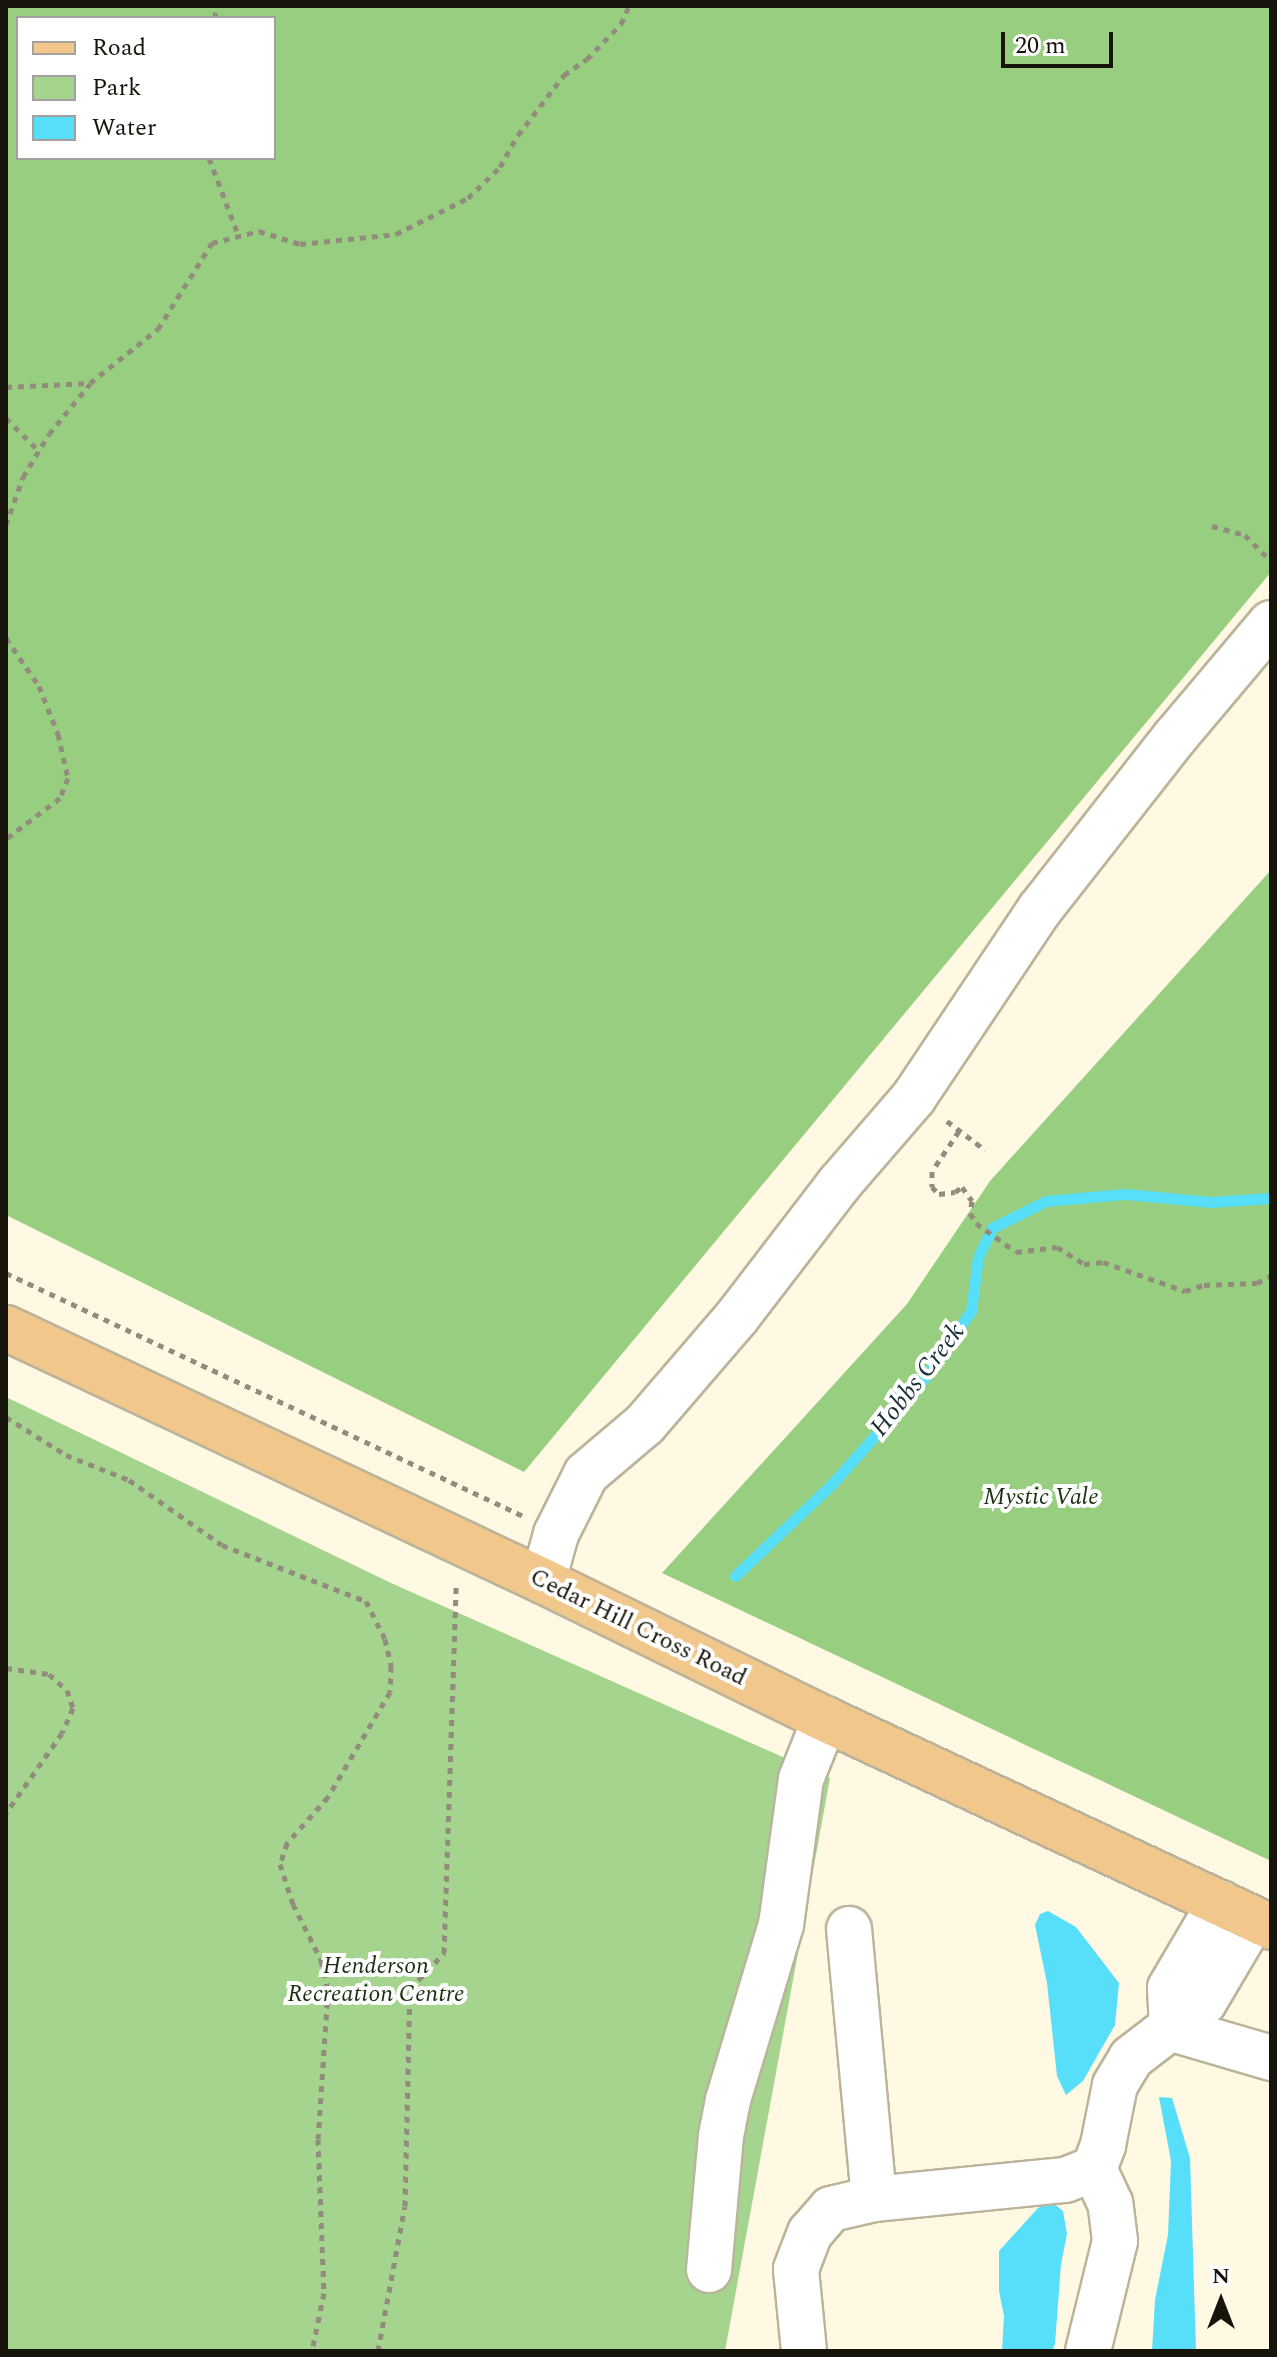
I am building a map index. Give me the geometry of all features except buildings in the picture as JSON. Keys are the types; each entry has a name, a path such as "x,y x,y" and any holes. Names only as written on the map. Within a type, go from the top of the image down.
{"main road":[{"name":"Cedar Hill Cross Road","path":"6,1328 543,1581 825,1719 1248,1916"}],"lane":[{"path":"543,1581 556,1534 586,1474 645,1424 737,1317 839,1184 914,1097 1040,909 1175,737 1271,623"},
{"path":"709,2270 721,2136 728,2100 781,1925 801,1779 825,1719"},
{"path":"1088,2351 1115,2241 1110,2203 1094,2169 1103,2145 1115,2085 1131,2058 1204,2002 1248,1916"},
{"path":"849,1929 874,2199"},
{"path":"1172,2029 1271,2058"},
{"path":"804,2351 796,2269 810,2233 831,2209 874,2199 1065,2180 1094,2169"}],"path":[{"path":"6,525 23,477 39,451 90,383 158,329 212,243 259,231 300,244 396,234 468,198 500,167 518,135 564,75 587,59 621,24 629,6"},
{"path":"210,160 239,237"},
{"path":"6,387 90,383"},
{"path":"6,418 39,451"},
{"path":"1212,526 1245,535 1271,561"},
{"path":"6,638 39,686 58,734 68,778 60,798 6,839"},
{"path":"959,1131 943,1152 930,1181 939,1194 955,1192 962,1187 974,1207 971,1218 1016,1252 1057,1247 1084,1264 1103,1262 1185,1291 1204,1285 1257,1283 1271,1276"},
{"path":"6,1273 464,1486 556,1534"},
{"path":"6,1417 66,1455 129,1480 222,1545 366,1601 385,1639 391,1666 390,1692 328,1797 287,1843 280,1864 293,1904 321,1960 328,1990 318,2139 324,2293 312,2351"},
{"path":"378,2351 405,2206 410,1989 444,1953 456,1587"},
{"path":"6,1668 49,1674 67,1690 73,1708 62,1733 6,1813"}],"green space":[{"path":"6,6 1271,6 1271,572 524,1472 6,1215"},
{"name":"Mystic Vale","path":"1271,870 1271,1861 662,1573 907,1304 990,1181"},
{"name":"Henderson Recreation Centre","path":"6,1397 391,1583 830,1778 725,2351 6,2351"}],"water":[{"path":"1048,1911 1076,1927 1119,1983 1115,2025 1083,2081 1066,2095 1057,2076 1047,1983 1035,1925 1040,1914"},
{"path":"1159,2097 1172,2098 1190,2158 1196,2351 1152,2351 1155,2300 1168,2235 1171,2161"},
{"path":"1051,2201 1063,2211 1067,2234 1061,2264 1055,2344 1052,2351 1002,2351 1004,2316 999,2291 999,2251 1038,2208"}],"waterway":[{"name":"Hobbs Creek","path":"735,1576 832,1484 918,1387 971,1311 978,1257 992,1228 1046,1201 1125,1194 1211,1202 1271,1198"}]}
